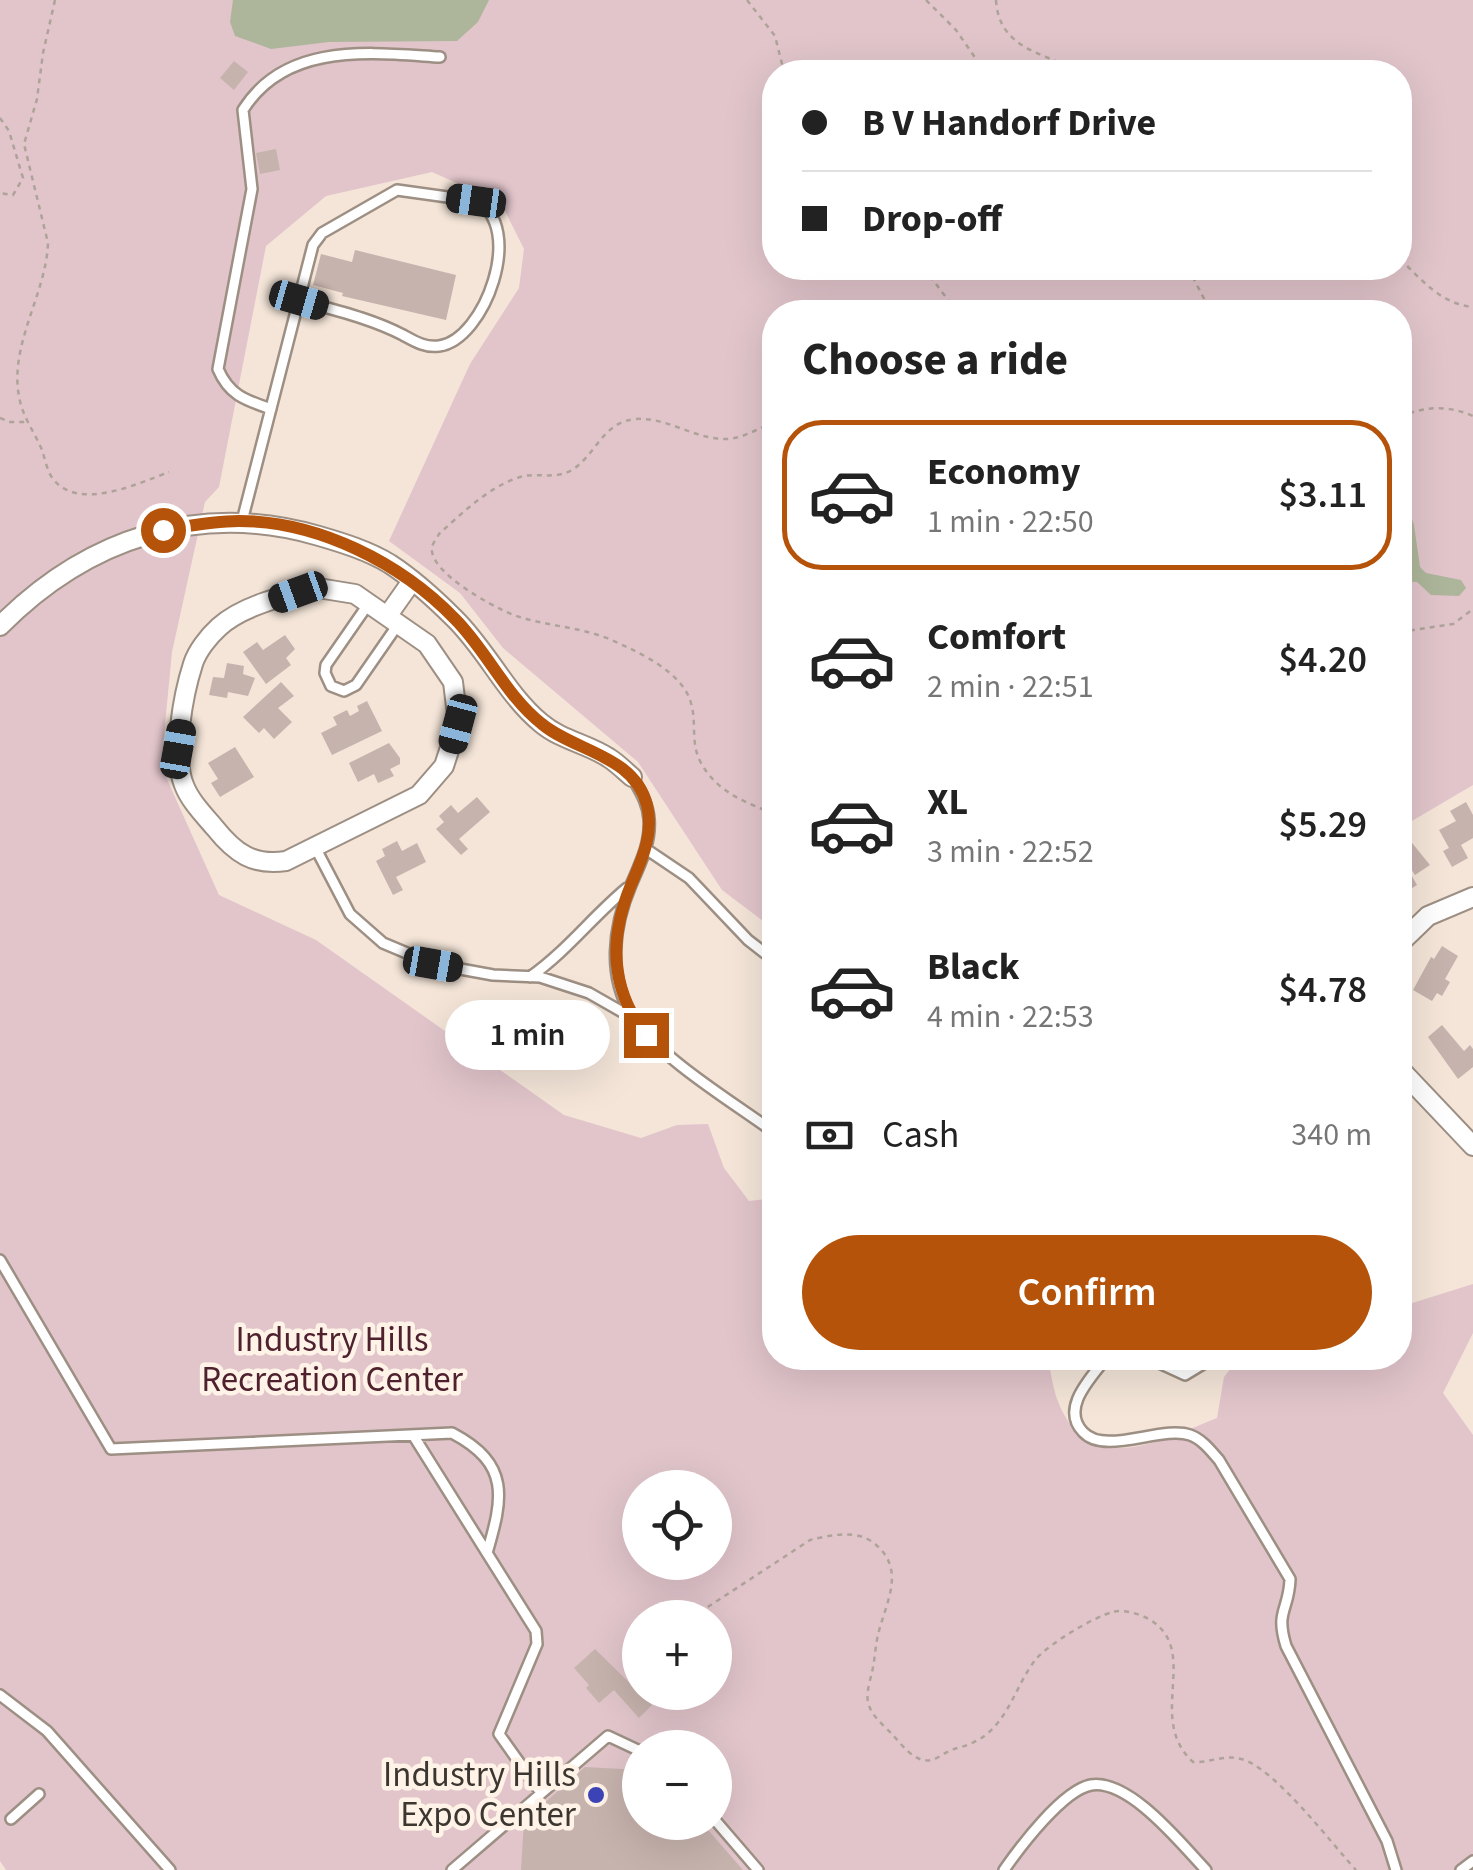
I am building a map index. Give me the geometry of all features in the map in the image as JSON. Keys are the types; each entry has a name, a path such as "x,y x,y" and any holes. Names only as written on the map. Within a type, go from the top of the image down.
{"street":[{"path":"0,626 26,600 83,561 122,542 163,530 242,520 298,530 388,562 456,619 542,725 608,757 632,778"},
{"path":"394,619 412,581"},
{"path":"336,589 394,619 427,644 453,682 458,724 433,782 419,795 286,861 270,864 240,855 192,800 184,784 178,749 193,662 218,628 234,615 298,592 336,589"},
{"path":"1412,932 1428,916 1473,896"},
{"path":"1412,1082 1473,1146"}],"lane":[{"path":"271,409 229,390 218,368 252,189 244,110 249,101 284,72 312,59 356,52 440,57"},
{"path":"242,520 299,300 314,245 322,233 398,190 476,201 484,205 496,222 501,248 488,295 466,330 447,344 425,346 383,324 299,300"},
{"path":"369,603 326,665 325,674 331,686 344,691 356,685 394,619"},
{"path":"632,778 646,801 650,823 646,849 617,928 614,952 624,1000 634,1019"},
{"path":"315,847 350,914 383,944 433,964 530,977 588,992 634,1019 671,1056 762,1122"},
{"path":"646,849 689,878 762,951"},
{"path":"530,977 558,958 603,908 630,886"},
{"path":"0,1260 111,1449 452,1433 484,1456 501,1489 500,1509 487,1554"},
{"path":"1098,1370 1078,1398 1073,1415 1088,1437 1108,1440 1190,1434 1219,1460 1290,1579 1289,1596 1280,1612 1286,1646 1387,1841 1396,1870"},
{"path":"413,1435 536,1631 536,1644 499,1734 541,1794"},
{"path":"2,1700 48,1731 170,1870"},
{"path":"452,1870 608,1736 622,1742"},
{"path":"1004,1870 1072,1794 1102,1784 1142,1806 1206,1870"},
{"path":"11,1819 38,1794"},
{"path":"732,1840 758,1870"},
{"path":"1460,1870 1473,1861"}],"path":[{"path":"56,0 24,144 48,243 47,260 22,340 19,399 53,479 74,491 110,491 169,472"},
{"path":"748,0 775,36 781,60"},
{"path":"926,0 956,30 977,60"},
{"path":"996,0 999,20 1006,32 1022,48 1051,60"},
{"path":"0,118 9,131 24,178 13,195 0,194"},
{"path":"1412,270 1448,302 1473,307"},
{"path":"1412,412 1422,408 1455,410 1473,416"},
{"path":"0,418 28,422"},
{"path":"762,428 727,440 642,419 619,424 610,428 574,469 558,476 524,476 502,484 440,534 432,544 432,553 444,572 493,605 512,614 602,636 668,671 683,686 692,704 694,748 706,771 740,801 762,809"},
{"path":"1412,630 1453,624 1473,609"},
{"path":"718,1600 810,1540 831,1534 872,1541 884,1552 892,1570 892,1591 877,1638 867,1699 873,1714 920,1760 932,1760 989,1733 1047,1648 1111,1612 1124,1610 1151,1620 1171,1643 1171,1723 1182,1752 1193,1762 1239,1758 1256,1765 1356,1870"}],"green space":[{"name":"Industry Hills Recreation Center","path":"0,0 1473,0 1473,785 1412,821 1412,300 762,300 762,920 722,890 638,762 503,648 460,593 389,541 470,364 519,288 524,249 501,203 432,172 326,196 266,246 219,487 205,502 172,652 161,766 219,895 316,940 564,1115 641,1138 677,1125 708,1124 724,1168 749,1201 762,1200 762,1370 1051,1370 1057,1399 1072,1427 1089,1441 1108,1447 1129,1447 1174,1436 1217,1418 1224,1377 1230,1370 1412,1370 1412,1303 1473,1284 1473,1333 1443,1393 1473,1435 1473,1870 6,1870 0,1861"}],"shaded area":[{"path":"233,0 489,0 478,22 457,41 329,42 271,49 235,36 230,22"},
{"path":"1412,519 1420,567 1426,573 1461,580 1466,588 1459,596 1431,595 1412,582"}],"building":[{"path":"234,61 248,72 234,90 220,78"},
{"path":"276,149 280,170 260,174 256,153"},
{"path":"355,250 456,275 446,320 342,296 343,293 313,285 321,254 352,262"},
{"path":"285,635 295,649 286,658 291,665 266,684 243,652 257,642 263,650"},
{"path":"227,663 244,666 243,674 255,678 248,696 228,692 227,698 209,695 213,677 224,678"},
{"path":"281,682 294,696 278,708 292,722 274,739 264,728 259,733 243,717"},
{"path":"367,701 382,731 332,755 321,733 337,725 333,717 347,710 350,716"},
{"path":"389,743 400,758 400,764 390,769 394,776 378,783 374,774 358,782 349,763"},
{"path":"235,747 254,777 220,797 211,783 218,779 208,763"},
{"path":"477,797 490,812 459,839 468,849 461,855 436,829 444,822 439,816 451,805 458,813"},
{"path":"1466,802 1473,815 1473,838 1461,845 1468,858 1452,867 1443,851 1449,848 1439,830 1456,821 1450,811"},
{"path":"397,841 402,851 417,843 426,862 396,877 403,890 393,895 376,861 385,856 382,849"},
{"path":"1412,843 1430,865 1415,875 1412,870"},
{"path":"1442,946 1458,956 1445,979 1450,982 1442,996 1437,993 1432,1001 1413,990 1431,957 1434,959"},
{"path":"1442,1025 1464,1051 1470,1045 1473,1049 1473,1067 1458,1079 1428,1037"},
{"path":"595,1649 622,1676 622,1699 614,1690 599,1703 574,1668"},
{"name":"Industry Hills Expo Center","path":"585,1767 622,1769 622,1840 717,1840 743,1870 521,1870 524,1821"}],"place":[{"name":"Industry Hills Expo Center","path":"596,1795"}],"route":[{"path":"163,530 242,520 298,530 388,562 456,619 542,725 608,757 632,778 646,801 650,823 646,849 617,928 614,952 624,1000 646,1035"}]}
